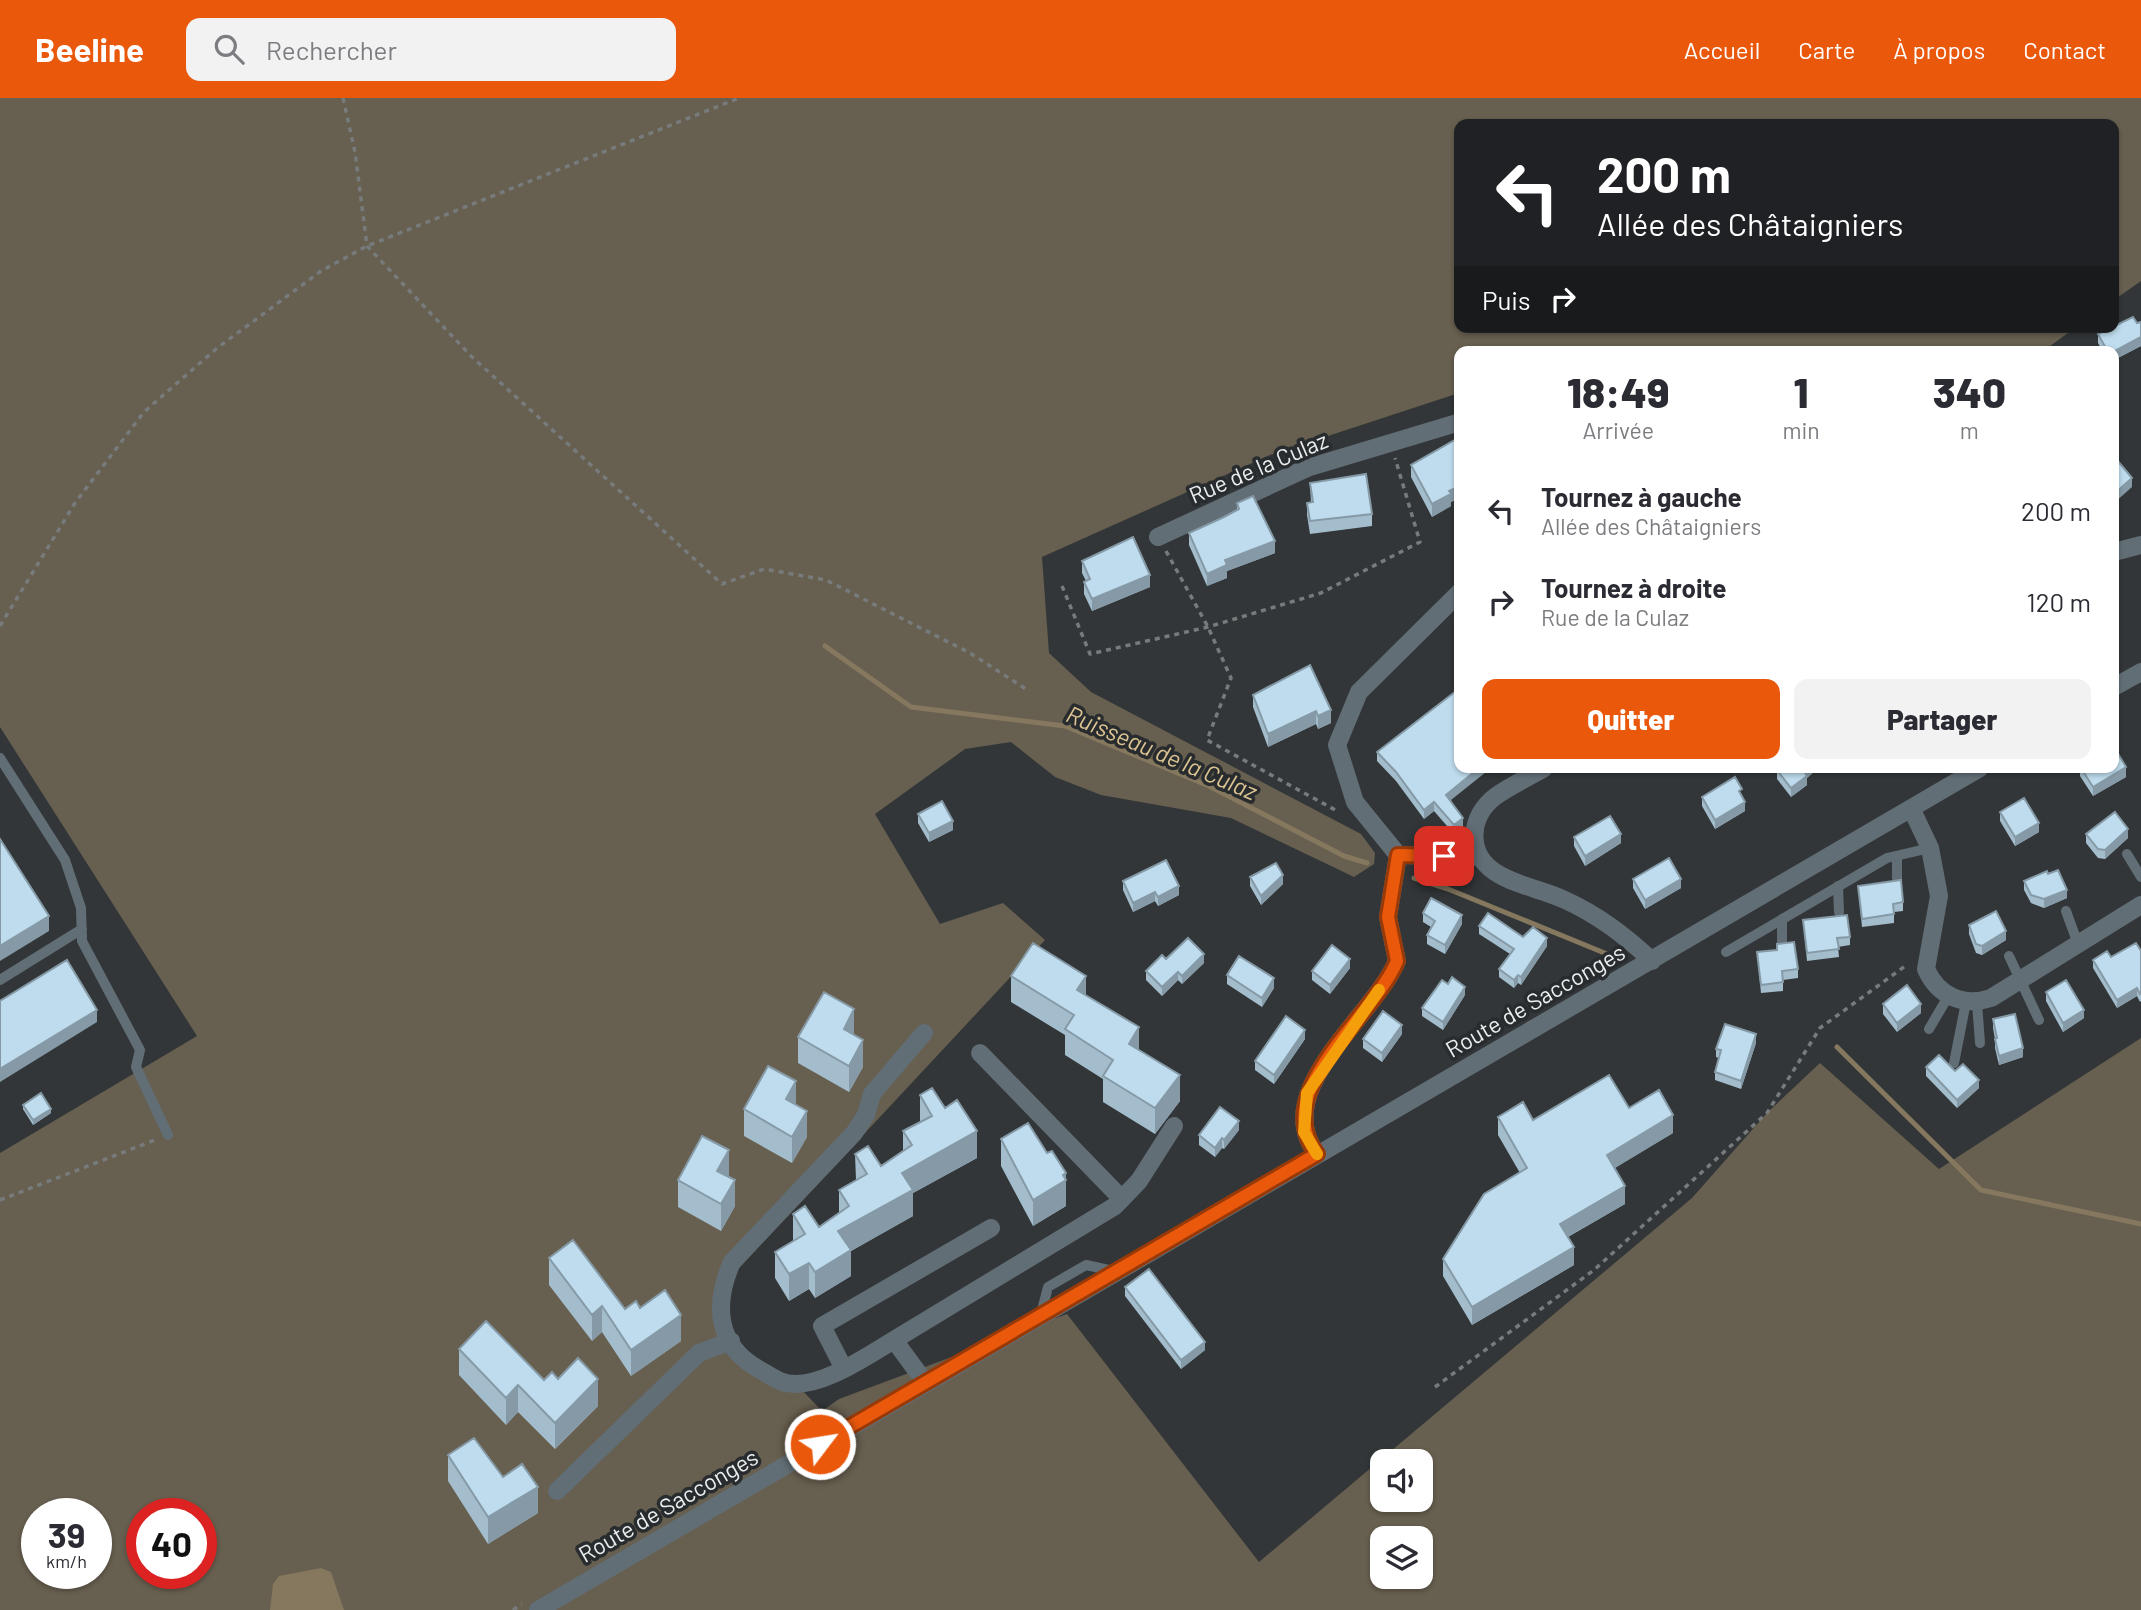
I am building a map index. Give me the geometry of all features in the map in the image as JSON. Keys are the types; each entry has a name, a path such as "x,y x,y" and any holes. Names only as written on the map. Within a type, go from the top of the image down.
{"street":[{"name":"Rue de la Culaz","path":"1158,537 1307,468 1454,424"},
{"path":"2119,551 2141,545"},
{"path":"1317,1154 1304,1132 1307,1093 1397,961 1388,917 1398,855 1355,802 1337,746 1359,692 1454,598"},
{"path":"2119,684 2141,672"},
{"path":"1478,857 1474,831 1484,809 1495,797 1535,773"},
{"name":"Route de Sacconges","path":"538,1610 1113,1271 1653,961 1972,773"},
{"path":"1912,810 1930,848 1939,896 1927,951 1926,969 1931,979 1964,1000 1991,998 2141,905"},
{"path":"1398,855 1478,857 1497,873 1563,899 1603,920 1653,961"},
{"path":"924,1032 872,1094 866,1115 854,1133 732,1262 720,1288 721,1326 731,1341 747,1363 786,1384 828,1378 1122,1199 1139,1181 1174,1126"},
{"path":"979,1053 1122,1199"},
{"path":"844,1369 822,1326 991,1228"},
{"path":"894,1340 919,1374"},
{"path":"557,1491 699,1353 731,1341"}],"lane":[{"path":"0,758 65,860 81,908 82,941 140,1049 136,1067 168,1135"},
{"path":"1726,952 1887,858 1930,848"},
{"path":"2127,853 2141,877"},
{"path":"1897,856 1897,878"},
{"path":"1839,886 1839,912"},
{"path":"2066,911 2078,944"},
{"path":"1782,919 1782,943"},
{"path":"0,980 82,929"},
{"path":"2009,956 2039,1020"},
{"path":"1929,1029 1964,1000"},
{"path":"1964,1000 1980,1043"},
{"path":"1954,1063 1964,1000"}],"path":[{"path":"343,98 355,152 367,246 471,356 722,584 764,569 826,580 970,653 1030,691"},
{"path":"0,626 75,503 145,412 216,349 321,271 367,246 739,98"},
{"path":"1062,586 1090,654 1208,627 1321,593 1420,542 1391,443"},
{"path":"1158,537 1208,627 1231,678 1207,740 1339,812 1373,824"},
{"path":"1435,1387 1594,1270 1768,1113 1820,1028 1927,951"},
{"path":"0,1200 168,1135"}],"shaded area":[{"path":"0,98 2141,98 2141,281 2119,296 2119,119 1454,119 1454,333 2068,333 2050,346 1454,346 1454,395 1270,455 1042,557 1049,653 1091,692 1361,834 1375,853 1374,864 1354,877 1231,818 1101,795 1055,777 1011,742 965,749 875,814 940,924 1003,903 1045,940 715,1294 734,1342 800,1388 822,1411 839,1399 1067,1314 1259,1562 1370,1469 1370,1512 1433,1512 1433,1449 1393,1449 1692,1198 1767,1113 1820,1063 1939,1169 2141,1038 2141,1610 0,1610 0,1153 197,1036 0,727"},
{"path":"321,1568 331,1572 344,1610 270,1610 273,1584 279,1576"}],"building":[{"path":"2133,317 2137,323 2141,322 2141,337 2119,349 2119,346 2105,346 2098,334 2119,333 2119,324"},
{"path":"1454,440 1454,489 1449,491 1451,494 1432,504 1411,465"},
{"path":"2119,462 2132,478 2119,490"},
{"path":"1366,474 1372,514 1310,521 1307,503 1313,502 1310,483"},
{"path":"1253,496 1275,541 1225,560 1227,565 1207,574 1189,533 1239,509 1237,503"},
{"path":"1133,537 1150,575 1092,599 1084,582 1090,579 1082,561"},
{"path":"1310,665 1331,710 1318,716 1316,711 1268,734 1253,695"},
{"path":"1454,693 1454,773 1473,773 1446,795 1463,818 1454,825 1434,802 1424,810 1396,772 1377,752"},
{"path":"2119,755 2126,767 2119,771"},
{"path":"1779,773 1805,773 1807,776 1791,788"},
{"path":"2084,773 2116,773 2093,787"},
{"path":"1735,777 1745,802 1715,820 1702,797"},
{"path":"2024,798 2039,823 2015,837 2000,812"},
{"path":"942,801 953,821 929,833 918,814"},
{"path":"2115,812 2128,829 2105,850 2098,849 2086,834"},
{"path":"1610,816 1621,834 1585,856 1574,837"},
{"path":"0,839 49,916 0,946"},
{"path":"1669,858 1681,879 1645,900 1633,879"},
{"path":"1166,860 1179,886 1158,897 1155,892 1133,903 1123,881"},
{"path":"1276,863 1283,875 1261,896 1250,877"},
{"path":"2058,870 2067,890 2044,899 2031,895 2024,881 2047,871 2048,874"},
{"path":"1901,880 1903,902 1893,904 1894,914 1862,919 1858,886"},
{"path":"1431,898 1462,915 1445,945 1427,935 1435,921 1423,913"},
{"path":"1996,911 2006,931 1982,946 1976,944 1969,925"},
{"path":"1488,913 1523,937 1533,927 1547,938 1521,977 1518,975 1514,980 1499,969 1514,949 1479,926"},
{"path":"1847,915 1850,937 1837,938 1839,949 1807,953 1803,920"},
{"path":"1188,938 1204,954 1182,976 1178,972 1162,987 1146,971 1162,955 1166,959"},
{"path":"1794,942 1798,969 1782,971 1783,982 1761,985 1757,952 1777,950 1777,944"},
{"path":"1033,943 1086,976 1077,990 1139,1027 1129,1044 1180,1075 1155,1108 1103,1076 1113,1060 1065,1029 1074,1015 1011,976"},
{"path":"2136,943 2141,951 2141,993 2137,988 2117,1000 2093,960 2107,951 2111,957"},
{"path":"1332,945 1350,959 1330,985 1312,971"},
{"path":"1239,956 1274,978 1262,998 1227,975"},
{"path":"67,960 97,1010 0,1069 0,1001"},
{"path":"1452,977 1465,987 1443,1022 1422,1008 1442,980 1448,984"},
{"path":"2066,980 2084,1010 2063,1023 2046,992"},
{"path":"1907,985 1921,1004 1897,1023 1883,1004"},
{"path":"824,992 854,1009 844,1029 863,1040 849,1066 798,1037"},
{"path":"1383,1011 1402,1025 1382,1053 1363,1039"},
{"path":"2015,1014 2023,1048 1999,1056 1993,1019"},
{"path":"1286,1016 1305,1030 1274,1075 1255,1061"},
{"path":"1725,1024 1756,1034 1741,1081 1715,1072 1721,1050 1716,1049"},
{"path":"1939,1055 1955,1071 1963,1064 1979,1080 1957,1100 1926,1067"},
{"path":"768,1066 796,1081 786,1099 807,1111 792,1137 744,1109"},
{"path":"1609,1075 1629,1108 1659,1090 1673,1115 1607,1155 1625,1186 1560,1224 1574,1247 1472,1307 1443,1259 1484,1194 1527,1168 1498,1117 1523,1102 1533,1120"},
{"path":"932,1088 945,1108 957,1100 977,1131 902,1173 913,1190 838,1231 851,1250 815,1272 809,1263 789,1274 775,1252 805,1234 793,1214 805,1206 819,1227 849,1206 839,1190 867,1174 855,1154 868,1146 881,1166 912,1145 903,1131 932,1116 920,1095"},
{"path":"41,1093 51,1109 33,1120 23,1105"},
{"path":"1220,1107 1239,1121 1215,1148 1199,1135"},
{"path":"1028,1123 1047,1153 1052,1151 1066,1173 1063,1175 1066,1180 1033,1200 1001,1139"},
{"path":"702,1136 729,1150 717,1171 735,1180 721,1204 678,1180"},
{"path":"573,1240 625,1309 636,1301 640,1308 665,1290 681,1315 631,1350 602,1306 592,1315 549,1258"},
{"path":"1149,1269 1205,1342 1181,1360 1125,1287"},
{"path":"486,1321 544,1380 552,1372 558,1379 578,1358 598,1379 555,1423 518,1385 506,1398 459,1349"},
{"path":"474,1438 503,1477 522,1464 538,1487 488,1517 448,1455"}],"waterway":[{"name":"Ruisseau de la Culaz","path":"825,646 911,707 1065,726 1209,786 1344,856 1367,863"},
{"name":"Ruisseau de la Culaz","path":"1414,878 1448,889 1607,954"},
{"name":"Ruisseau de la Culaz","path":"1837,1047 1981,1190 2141,1224"}],"slow traffic":[{"path":"1317,1154 1304,1132 1307,1093 1379,990"}],"route":[{"path":"820,1444 1317,1154 1304,1132 1307,1093 1397,961 1388,917 1398,855 1444,856"}]}
